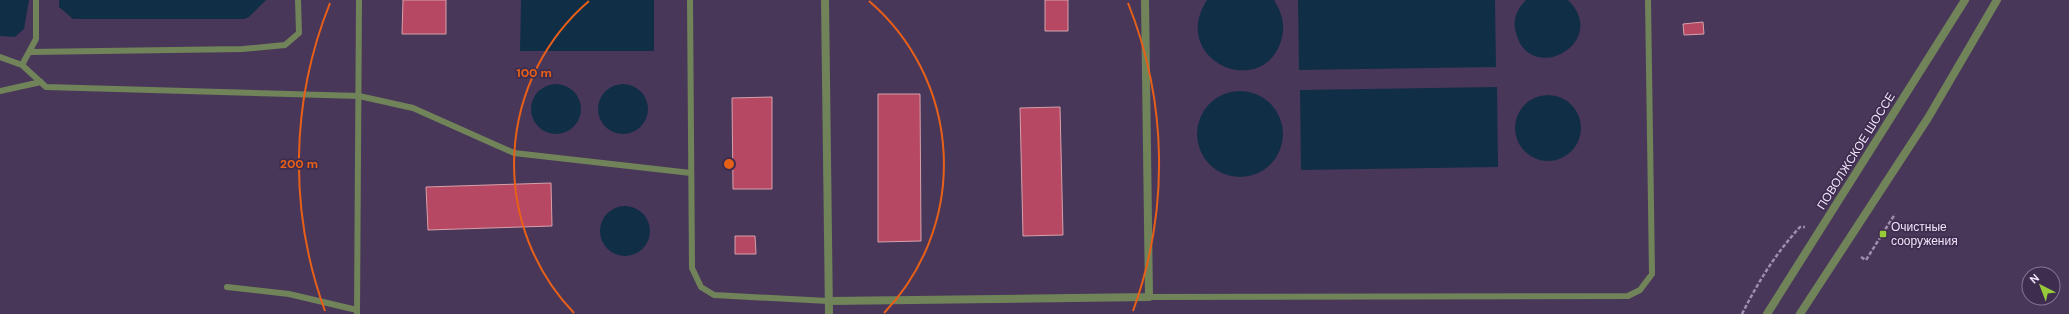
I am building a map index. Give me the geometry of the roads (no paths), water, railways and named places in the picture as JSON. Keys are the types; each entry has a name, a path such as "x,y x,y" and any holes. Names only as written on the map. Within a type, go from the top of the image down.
{"street":[{"path":"825,0 829,314"},
{"path":"828,301 1149,297 1145,0"},
{"name":"ПОВОЛЖСКОЕ ШОССЕ","path":"1767,314 1965,0"},
{"path":"1800,314 1928,118 1997,0"}],"lane":[{"path":"22,65 36,39 36,0"},
{"path":"29,52 243,49 285,45 299,33 298,0"},
{"path":"227,287 289,294 357,312 359,0"},
{"path":"690,0 692,268 701,287 714,296 828,301"},
{"path":"1149,297 1628,296 1640,290 1652,274 1648,0"},
{"path":"0,57 22,65 46,87 359,96 413,108 514,153 691,173"},
{"path":"0,91 41,82"}],"water":[{"path":"0,0 29,0 24,29 15,37 0,36"},
{"path":"59,0 266,0 249,17 244,19 73,19 59,7"},
{"path":"521,0 654,0 654,51 520,51"},
{"path":"1207,0 1274,0 1283,21 1283,32 1280,44 1269,61 1254,69 1237,70 1221,65 1208,54 1199,39 1198,21"},
{"path":"1298,0 1495,0 1496,67 1299,70"},
{"path":"1526,0 1568,0 1579,16 1580,30 1574,43 1563,52 1550,57 1536,57 1524,49 1516,33 1515,19 1520,7"},
{"path":"551,84 561,84 574,91 581,104 581,114 574,127 561,134 551,134 542,130 535,123 531,114 531,104 535,95 542,88"},
{"path":"618,84 628,84 641,91 648,104 648,114 641,127 628,134 618,134 609,130 602,123 598,114 598,104 602,95 609,88"},
{"path":"1497,87 1498,167 1301,170 1300,90"},
{"path":"1240,91 1257,94 1271,103 1280,117 1283,134 1280,151 1271,165 1257,174 1240,177 1223,174 1209,165 1200,151 1197,134 1200,117 1209,103 1223,94"},
{"path":"1548,95 1561,98 1571,105 1578,115 1581,128 1578,141 1571,151 1561,158 1548,161 1535,158 1525,151 1518,141 1515,128 1518,115 1525,105 1535,98"},
{"path":"620,206 630,206 643,213 650,226 650,236 643,249 630,256 620,256 611,252 604,245 600,236 600,226 604,217 611,210"}],"place":[{"name":"Очистные сооружения","path":"1883,234"}]}
